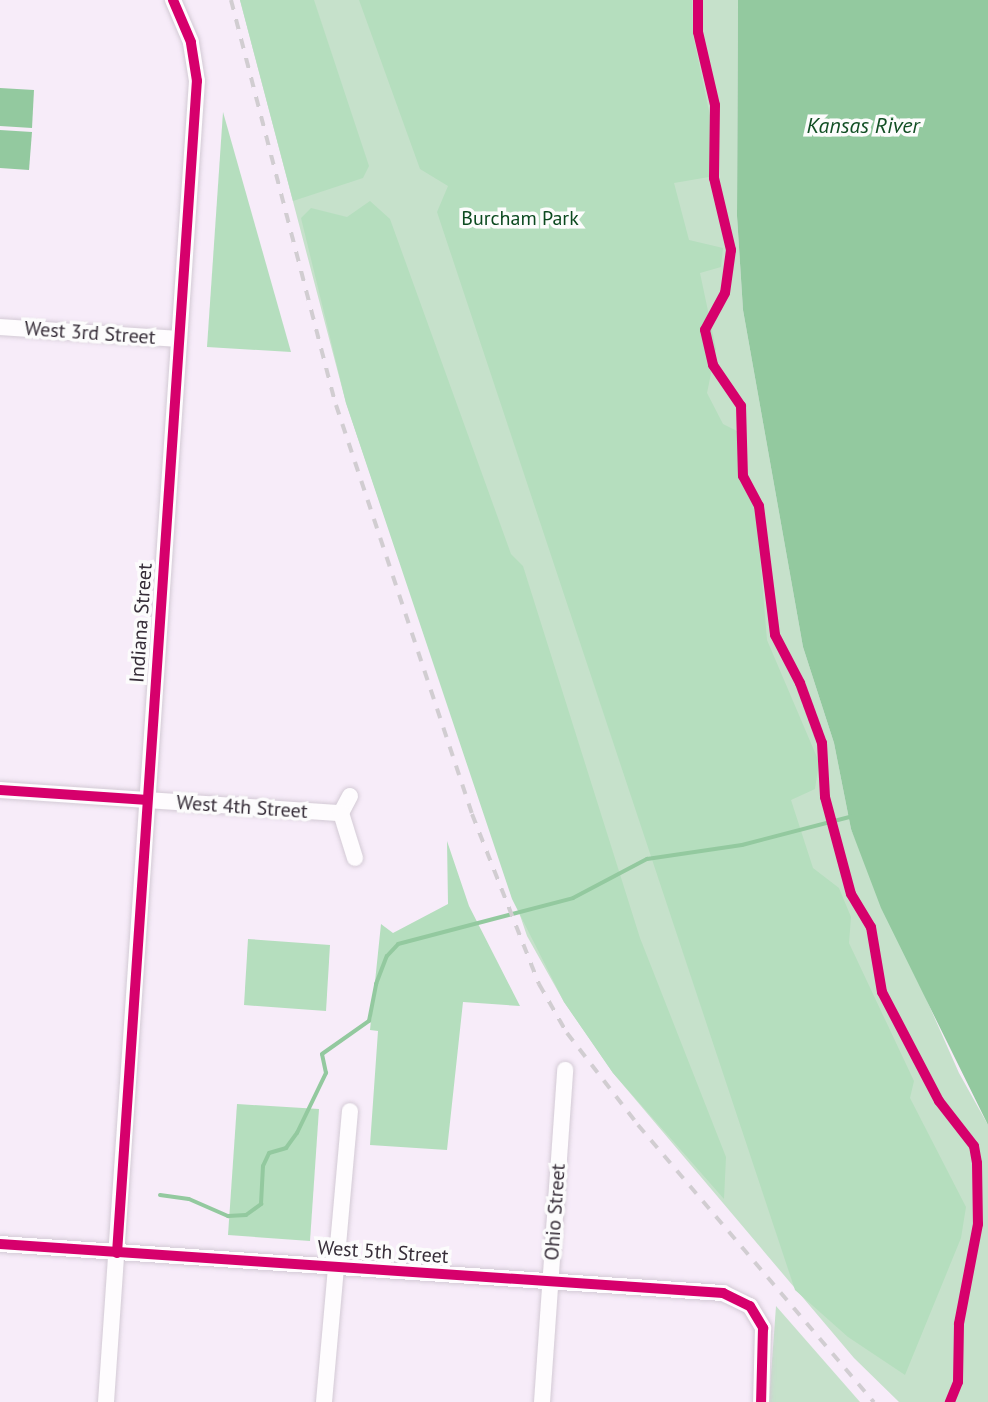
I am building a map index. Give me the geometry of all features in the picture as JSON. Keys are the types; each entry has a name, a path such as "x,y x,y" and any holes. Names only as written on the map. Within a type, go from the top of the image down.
{"street":[{"name":"Indiana Street","path":"106,1402 197,81 191,42 173,0"},
{"name":"West 3rd Street","path":"0,327 179,339"},
{"name":"West 4th Street","path":"0,790 341,813"},
{"path":"350,796 341,813 355,858"},
{"name":"Ohio Street","path":"542,1402 565,1070"},
{"path":"324,1402 350,1111"},
{"name":"West 5th Street","path":"0,1244 723,1293 757,1314 765,1338 761,1402"}],"green space":[{"name":"Burcham Park","path":"240,0 738,0 737,216 743,310 803,647 834,743 851,829 959,1073 988,1125 988,1402 899,1402 854,1358 613,1073 564,1002 527,936 346,403"},
{"path":"240,0 314,0 369,166 363,178 293,201"},
{"path":"359,0 692,0 693,35 713,130 709,177 674,183 689,240 723,248 721,267 700,273 716,349 707,393 723,424 737,431 739,476 755,497 767,640 819,762 815,789 791,800 813,868 839,888 851,917 849,943 914,1081 910,1098 966,1207 961,1238 905,1375 848,1337 795,1290 437,212 448,186 420,169"},
{"path":"223,112 291,352 207,347"},
{"path":"370,201 390,219 511,554 523,566 640,938 726,1157 724,1199 613,1073 564,1002 512,899 346,403 301,218 311,208 347,217"},
{"path":"447,841 469,906 520,1006 463,1002 447,1150 370,1145 378,1031 370,1030 381,924 393,933 448,904"},
{"path":"248,939 330,945 326,1011 244,1005"},
{"path":"237,1104 319,1109 310,1241 228,1235"},
{"path":"776,1306 860,1402 769,1402"}],"water":[{"name":"Kansas River","path":"738,0 988,0 988,1125 881,908 851,829 834,743 803,647 743,310 737,216"},
{"path":"0,88 34,90 32,128 0,126"},
{"path":"0,130 32,132 29,170 0,168"}],"waterway":[{"path":"160,1195 189,1199 228,1216 246,1215 261,1204 263,1166 269,1153 286,1148 297,1133 326,1073 322,1054 369,1021 376,984 387,956 398,944 573,898 647,859 742,845 853,816"}],"railway":[{"path":"231,0 336,405 472,814 539,984 567,1033 638,1125 874,1402"}],"cycle path":[{"path":"117,1253 197,81 191,42 173,0"},
{"path":"698,0 698,32 715,105 714,178 731,250 725,293 705,330 713,365 741,406 743,476 759,506 775,635 800,683 822,743 825,797 851,894 871,927 882,992 939,1101 974,1146 978,1224 959,1324 958,1382 950,1402"},
{"path":"0,790 147,800"},
{"path":"0,1244 723,1293 750,1306 763,1328 761,1402"}]}
